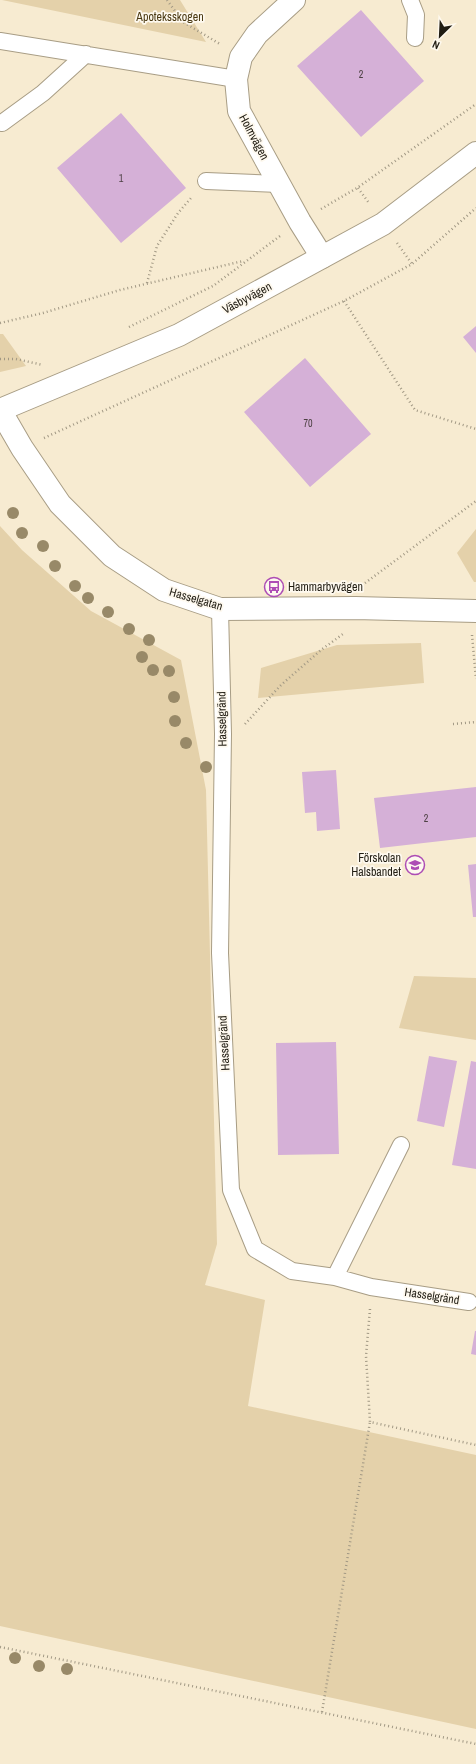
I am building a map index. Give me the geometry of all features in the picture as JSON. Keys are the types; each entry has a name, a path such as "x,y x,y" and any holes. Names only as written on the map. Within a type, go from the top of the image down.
{"street":[{"name":"Holmvägen","path":"294,0 257,34 241,56 236,79 239,110 300,222 322,257"},
{"name":"Väsbyvägen","path":"0,410 178,334 322,257 383,224 476,153"},
{"name":"Hasselgatan","path":"0,410 22,448 60,504 112,556 164,590 220,609 355,608 474,621"}],"lane":[{"path":"410,0 416,15 415,38"},
{"path":"0,41 236,79"},
{"path":"2,123 43,93 86,54"},
{"path":"206,181 279,184"},
{"name":"Hasselgränd","path":"220,609 223,734 220,953 231,1190 255,1249 292,1270 335,1277 371,1287 469,1302"},
{"path":"335,1277 401,1145"}],"path":[{"path":"167,0 183,22 241,56"},
{"path":"123,330 213,286 245,260 300,222 358,188 476,104"},
{"path":"147,283 157,246 178,213 206,181"},
{"path":"22,448 344,301 412,264 476,208"},
{"path":"0,323 42,313 147,283 245,260"},
{"path":"344,301 415,410 476,429"},
{"path":"0,359 16,359 45,365 38,368"},
{"path":"48,436 50,442"},
{"path":"355,608 355,591 476,501"},
{"path":"474,621 476,679"},
{"path":"242,728 281,685 321,650 349,630"},
{"path":"453,724 476,722"},
{"path":"322,1712 370,1422 366,1356 371,1287"},
{"path":"370,1422 476,1445"},
{"path":"0,1647 476,1744"}],"green space":[{"name":"Apoteksskogen","path":"2,0 180,0 206,42"},
{"path":"0,334 3,334 26,366 0,372"},
{"path":"0,526 22,550 91,611 181,660 206,790 217,1244 205,1285 265,1300 248,1406 476,1455 476,1729 0,1626"},
{"path":"476,529 476,582 474,582 457,553"},
{"path":"421,643 424,683 258,698 261,668 337,645"},
{"path":"414,976 476,978 476,1040 399,1028"}],"building":[{"path":"361,10 424,81 361,137 297,66"},
{"path":"121,113 186,188 121,243 57,168"},
{"path":"476,326 476,353 463,337"},
{"path":"305,358 371,434 310,487 244,412"},
{"path":"336,770 340,829 317,831 316,812 305,813 302,772"},
{"path":"476,787 476,837 380,848 374,798"},
{"path":"476,864 476,917 473,917 468,865"},
{"path":"336,1042 339,1154 278,1155 276,1043"},
{"path":"429,1056 457,1061 444,1127 417,1121"},
{"path":"471,1061 476,1062 476,1169 452,1165"},
{"path":"476,1331 476,1355 471,1354"}],"place":[{"name":"Hammarbyvägen","path":"274,587"},
{"name":"Förskolan Halsbandet","path":"415,865"}]}
